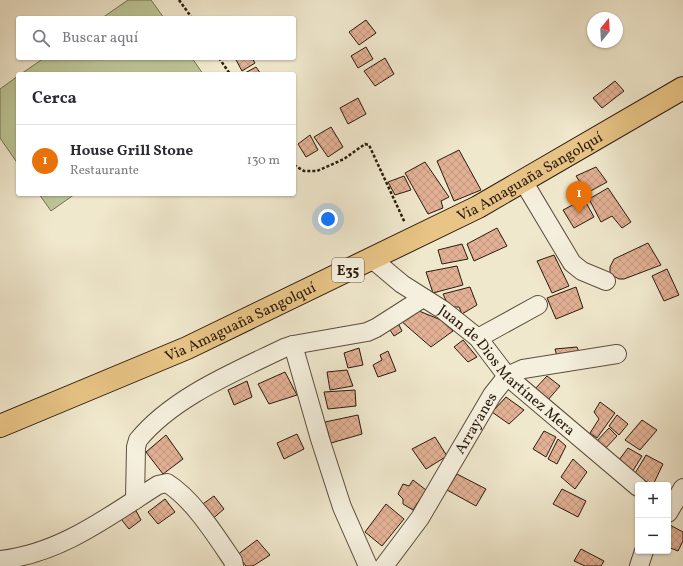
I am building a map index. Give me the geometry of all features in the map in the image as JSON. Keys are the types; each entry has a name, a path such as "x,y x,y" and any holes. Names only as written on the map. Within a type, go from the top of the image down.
{"highway":[{"name":"Via Amaguaña Sangolquí","path":"0,426 187,348 478,207 683,88"}],"street":[{"path":"523,181 572,263 582,271 606,281"},
{"name":"Juan de Dios Martínez Mera","path":"372,258 402,284 443,310 478,338 507,376 635,484"},
{"path":"135,500 136,447 143,435 174,408 218,380 294,345 366,332 376,328 422,298"},
{"path":"478,338 538,305"},
{"path":"294,345 320,440 342,507 368,566"},
{"name":"Arrayanes","path":"384,566 420,518 492,395 507,376 523,369 617,354"},
{"path":"0,560 11,559 61,545 158,485 167,483 175,488 215,535 233,561 234,566"},
{"path":"672,513 683,488"},
{"path":"639,566 643,554"}],"path":[{"path":"179,0 191,16"},
{"path":"220,60 229,72"},
{"path":"296,167 304,171 317,171 344,158 365,144 369,145 412,238"}],"green space":[{"path":"128,0 151,0 163,16 105,16"},
{"path":"41,60 193,60 202,72 24,72"},
{"path":"16,77 16,161 0,138 0,89"},
{"path":"40,196 72,196 51,211"}],"building":[{"path":"366,20 376,33 359,45 349,32"},
{"path":"366,47 373,59 358,68 351,56"},
{"path":"385,58 394,74 375,86 364,71"},
{"path":"236,60 253,60 255,63 242,71"},
{"path":"256,67 260,72 247,72"},
{"path":"615,81 624,91 602,108 593,98"},
{"path":"358,98 366,114 348,124 340,108"},
{"path":"331,127 343,147 328,157 314,137"},
{"path":"310,135 318,150 306,157 298,144"},
{"path":"459,150 481,190 454,201 437,161"},
{"path":"425,162 449,197 441,201 443,208 428,214 405,173"},
{"path":"596,167 607,182 587,193 576,176"},
{"path":"404,176 411,190 395,195 388,182"},
{"path":"608,188 631,222 622,228 612,216 601,222 589,199"},
{"path":"584,199 594,217 574,228 563,210"},
{"path":"497,228 507,246 474,261 467,244"},
{"path":"648,243 661,265 624,279 619,279 610,274 610,267 614,259"},
{"path":"462,244 468,259 442,264 438,250"},
{"path":"554,255 569,286 552,293 537,261"},
{"path":"457,266 463,285 433,293 426,272"},
{"path":"667,269 679,295 664,301 652,276"},
{"path":"470,287 477,305 462,314 459,307 449,307 443,294"},
{"path":"576,287 583,308 556,319 547,298"},
{"path":"419,311 441,320 453,331 431,347 401,321"},
{"path":"398,323 402,331 394,336 390,330"},
{"path":"463,340 477,357 468,362 454,347"},
{"path":"577,347 581,357 558,360 555,349"},
{"path":"359,348 363,365 348,368 344,353"},
{"path":"388,351 396,371 378,377 373,365 382,360 380,355"},
{"path":"347,370 353,386 330,390 327,372"},
{"path":"285,372 297,395 269,404 258,384"},
{"path":"547,376 560,386 547,401 534,390"},
{"path":"247,381 252,397 234,405 228,390"},
{"path":"355,390 356,406 328,409 324,392"},
{"path":"506,397 524,410 509,424 492,412"},
{"path":"600,402 615,413 597,438 590,433 599,419 594,412"},
{"path":"358,415 362,434 331,443 325,422"},
{"path":"617,415 628,424 619,435 609,426"},
{"path":"642,420 657,430 640,450 625,440"},
{"path":"609,428 617,436 602,452 594,444"},
{"path":"544,431 556,437 546,457 533,449"},
{"path":"297,434 304,449 284,459 277,443"},
{"path":"166,435 183,459 163,474 146,452"},
{"path":"435,437 447,456 426,469 412,449"},
{"path":"558,439 566,446 557,464 548,459"},
{"path":"628,448 642,456 631,474 616,464"},
{"path":"646,455 663,464 654,482 647,482 634,475"},
{"path":"573,459 587,472 575,489 561,477"},
{"path":"457,474 486,489 476,506 447,490"},
{"path":"413,480 426,490 413,510 403,504 403,499 398,494 403,484 409,486"},
{"path":"562,489 586,501 578,517 553,504"},
{"path":"214,496 224,509 210,521 200,506"},
{"path":"165,499 175,512 158,524 148,512"},
{"path":"386,504 404,519 382,546 365,532"},
{"path":"135,509 141,520 129,529 121,519"},
{"path":"671,526 683,532 683,541 678,551 671,548"},
{"path":"257,540 270,555 253,566 246,566 237,555"},
{"path":"581,549 604,561 601,566 585,566 574,561"}],"place":[{"name":"House Grill Stone","path":"579,214"}]}
